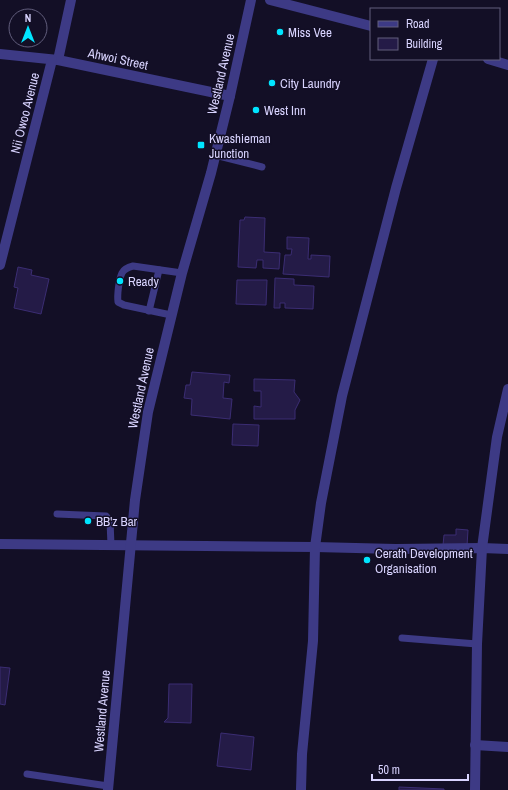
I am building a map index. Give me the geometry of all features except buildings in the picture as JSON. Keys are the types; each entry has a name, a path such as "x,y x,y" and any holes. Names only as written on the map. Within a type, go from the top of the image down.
{"street":[{"name":"Nii Owoo Avenue","path":"0,265 5,225 55,60 71,0"},
{"path":"270,0 370,26"},
{"name":"Westland Avenue","path":"108,788 136,493 146,426 171,315 230,96 249,1"},
{"name":"Ahwoi Street","path":"0,54 55,60 230,96"},
{"path":"301,790 302,754 313,641 315,547 322,503 342,396 396,188 433,60"},
{"path":"491,60 508,65"},
{"path":"475,790 477,644 482,548 497,437 508,389"},
{"path":"0,544 396,549 482,548 508,550"},
{"path":"475,745 508,747"}],"lane":[{"path":"215,155 262,167"},
{"path":"171,315 124,305 118,302 117,296 122,272 133,266 182,273"},
{"path":"149,311 159,270"},
{"path":"57,514 106,516 110,521 111,545"},
{"path":"402,638 477,644"},
{"path":"26,774 108,788"}],"place":[{"name":"Miss Vee","path":"280,32"},
{"name":"City Laundry","path":"272,83"},
{"name":"West Inn","path":"256,110"},
{"name":"Kwashieman Junction","path":"201,145"},
{"name":"Ready","path":"120,281"},
{"name":"BB'z Bar","path":"88,521"},
{"name":"Cerath Development Organisation","path":"367,560"}]}
